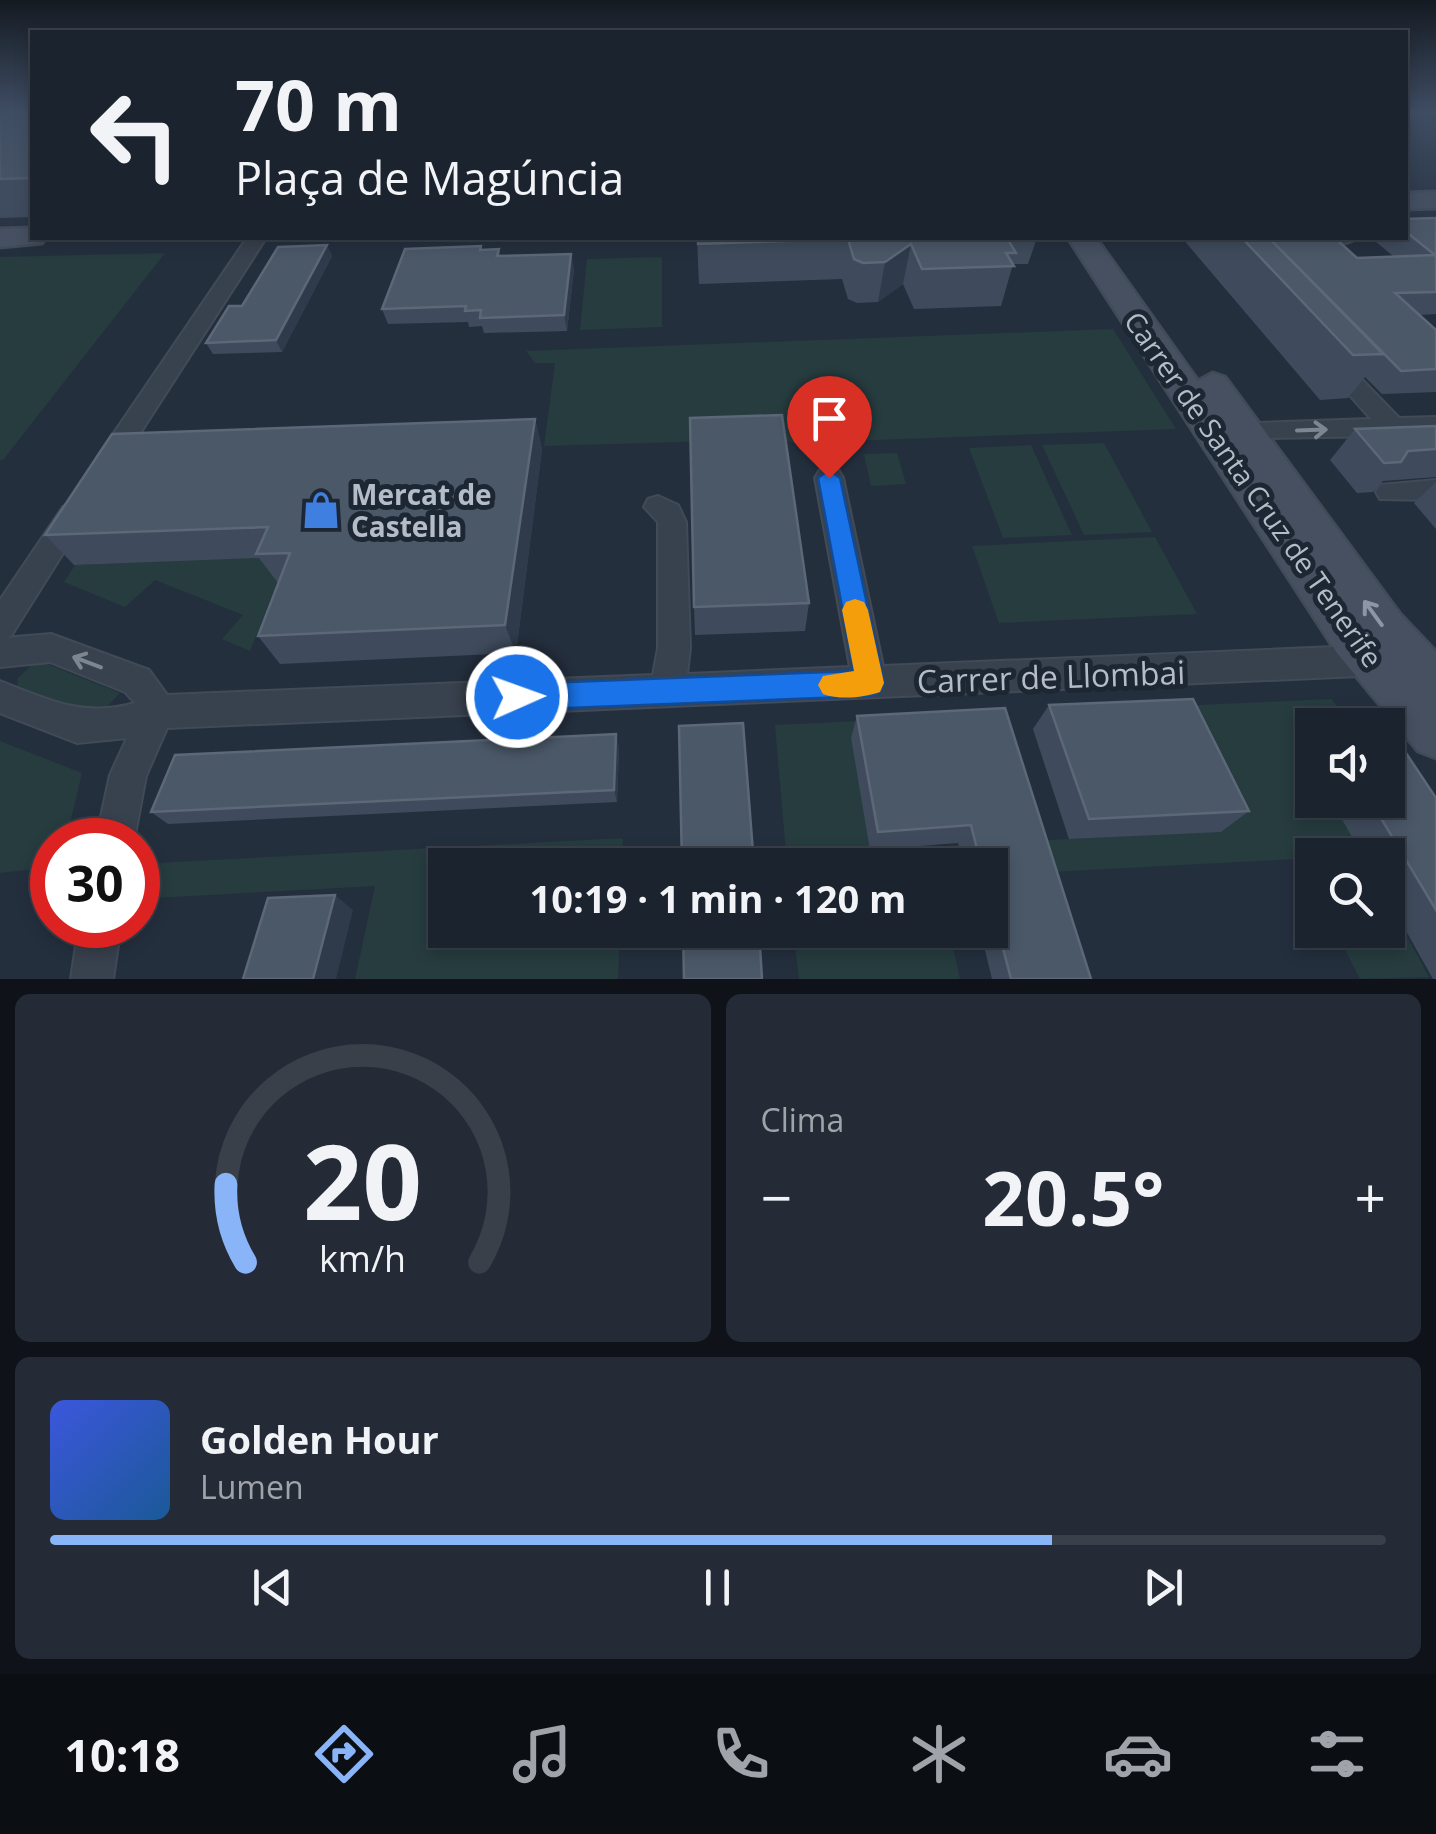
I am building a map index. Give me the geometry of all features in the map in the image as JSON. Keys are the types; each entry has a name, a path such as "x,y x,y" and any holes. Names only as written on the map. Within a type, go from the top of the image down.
{"street":[{"path":"1408,201 1436,200"},
{"path":"0,238 30,237"},
{"path":"0,626 255,240"},
{"name":"Carrer de Santa Cruz de Tenerife","path":"1084,240 1231,433"},
{"name":"Carrer de Santa Cruz de Tenerife","path":"1109,240 1231,433 1436,734"},
{"path":"1312,340 1392,428"},
{"path":"1231,433 1436,426"},
{"path":"829,478 870,683"},
{"path":"1390,492 1436,490"},
{"path":"658,506 672,522 674,648 668,692"},
{"path":"0,653 51,648 146,689 157,712 128,775 119,818"},
{"name":"Carrer de Santa Cruz de Tenerife","path":"1388,659 1436,687"},
{"name":"Carrer de Llombai","path":"0,697 84,731 124,724 157,712 1388,659"},
{"path":"92,979 97,948"}],"green space":[{"path":"165,253 3,460 0,460 0,257"},
{"path":"662,257 662,327 580,330 587,259"},
{"path":"1113,329 1176,429 794,443 779,439 544,446 555,363 535,363 526,351"},
{"path":"1104,443 1152,532 1084,535 1042,445"},
{"path":"1031,445 1072,535 1003,538 969,448"},
{"path":"897,453 906,484 871,486 864,454"},
{"path":"1155,537 1197,614 999,623 972,546"},
{"path":"288,556 250,651 222,639 243,615 155,580 125,607 64,582 75,565"},
{"path":"37,660 120,693 102,712 89,715 17,688 18,678"},
{"path":"1332,699 1338,708 1295,708 1295,818 1341,818 1352,838 1295,838 1295,859 1008,874 1008,848 907,848 1179,833 1063,711"},
{"path":"948,717 851,738 871,848 786,848 775,725"},
{"path":"0,741 82,773 71,818 30,818 30,870 0,873"},
{"path":"623,838 623,848 437,848"},
{"path":"428,848 428,948 619,948 618,979 355,979 375,886 160,898 160,863"},
{"path":"1405,933 1429,977 1360,979 1344,948 1405,948"},
{"path":"795,948 953,948 960,979 799,979"}],"building":[{"path":"0,159 30,159 30,178 0,179"},
{"path":"1436,218 1436,292 1395,293 1436,330 1436,369 1401,371 1271,240 1337,240 1357,258 1435,255 1408,233 1408,219"},
{"path":"698,240 818,240 698,244"},
{"path":"848,240 1008,240 1016,253 1006,253 1014,266 922,269 911,244 885,262 863,263 854,259"},
{"path":"1244,240 1271,240 1383,354 1353,355"},
{"path":"327,245 276,340 206,343 229,306 242,306 278,247"},
{"path":"481,246 480,250 499,249 497,256 571,254 564,315 480,318 481,310 465,311 466,306 382,309 405,249"},
{"path":"782,415 809,603 694,607 690,418"},
{"name":"Mercat de Castella","path":"535,419 505,625 258,636 290,553 256,554 268,527 45,535 112,434"},
{"path":"1436,426 1436,449 1408,451 1401,462 1384,463 1355,429"},
{"path":"1193,699 1249,811 1089,819 1049,705"},
{"path":"1005,708 1091,979 1011,979 1003,948 1008,948 1008,848 977,848 971,825 878,832 857,716"},
{"path":"743,723 753,848 682,848 679,726"},
{"path":"616,734 614,790 151,812 175,755"},
{"path":"1405,752 1436,798 1436,910 1405,858 1405,838 1393,838 1381,818 1405,818"},
{"path":"335,895 313,979 243,979 268,898"},
{"path":"683,948 760,948 762,979 684,979"}],"slow traffic":[{"path":"832,685 870,683 855,610"}],"place":[{"name":"Mercat de Castella","path":"321,510"}],"route":[{"path":"517,697 870,683 829,478"}]}
